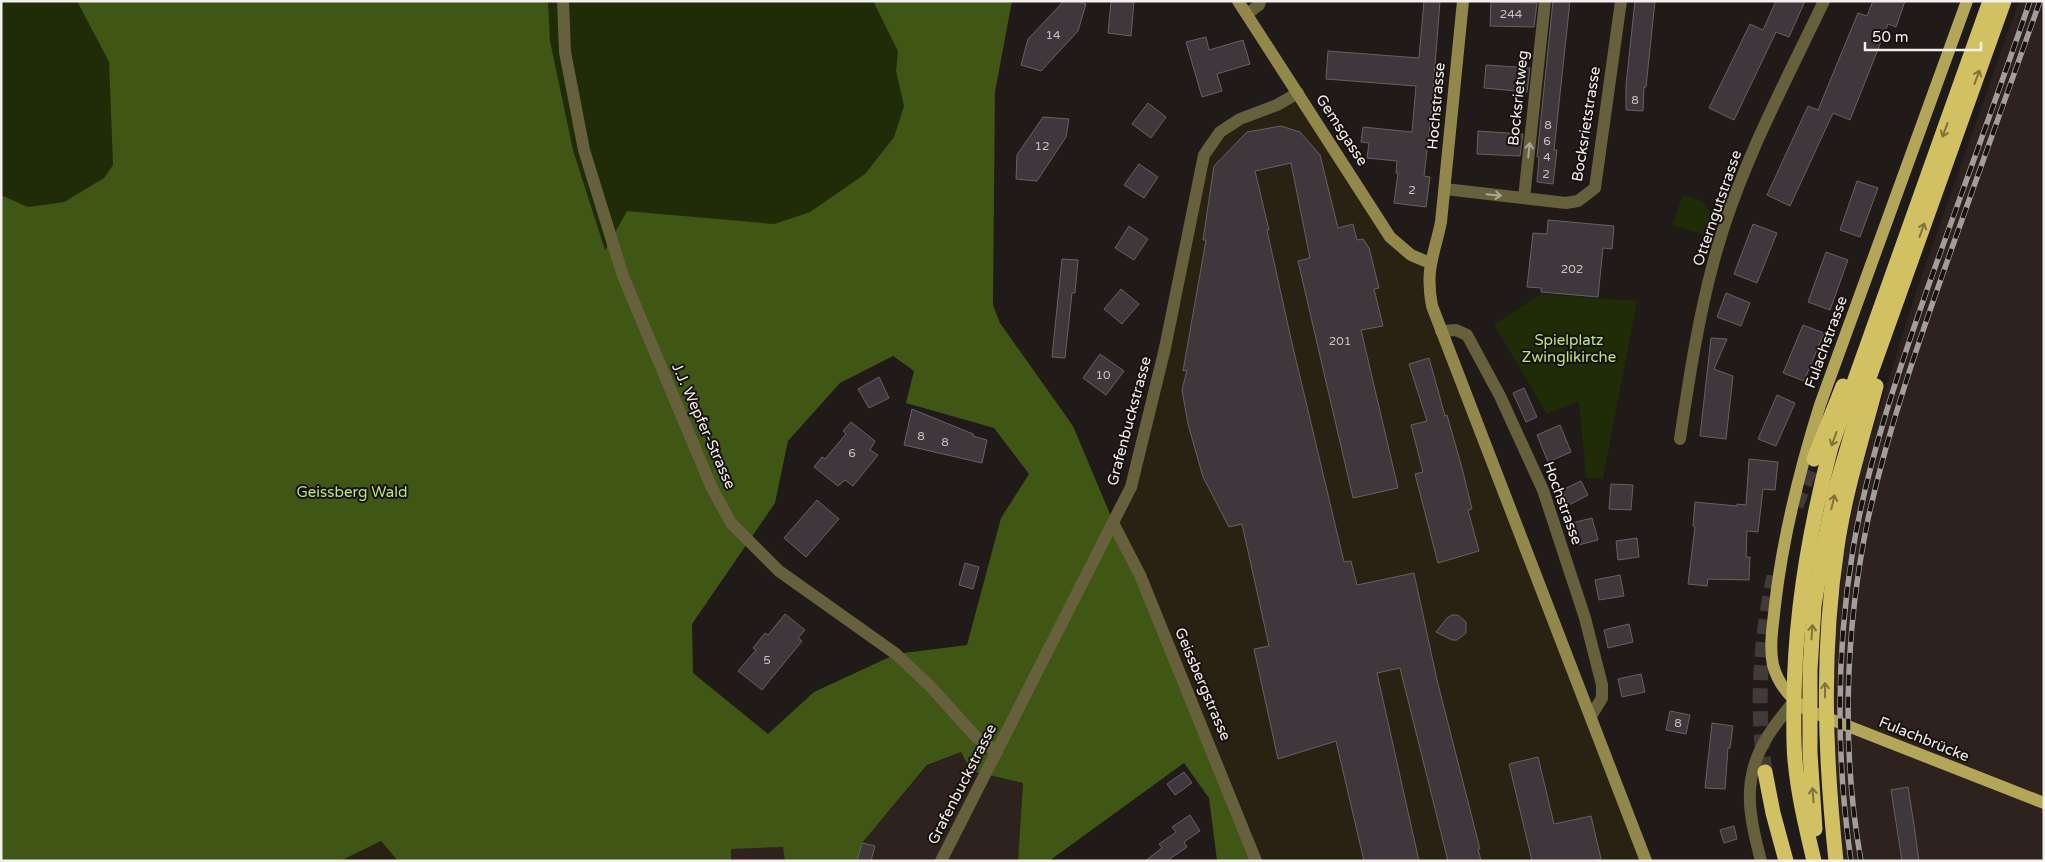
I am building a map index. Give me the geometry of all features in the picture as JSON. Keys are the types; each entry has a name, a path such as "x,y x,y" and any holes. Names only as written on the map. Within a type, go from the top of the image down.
{"highway":[{"path":"1815,861 1798,788 1794,751 1794,666 1802,583 1816,508 1832,447 1990,1"},
{"path":"1815,861 1809,703 1814,606 1822,550 1836,487 1864,392 2004,1"},
{"path":"1814,458 1898,261"},
{"path":"1836,861 1828,787 1826,713 1826,656 1832,583 1837,546 1852,472 1906,275"},
{"path":"1765,772 1773,813 1786,861"}],"main road":[{"name":"Fulachstrasse","path":"1794,700 1777,678 1773,665 1772,636 1778,579 1790,508 1820,405 1967,1"},
{"name":"Fulachbrücke","path":"1794,700 1814,713 2044,803"}],"street":[{"name":"J.J. Wepfer-Strasse","path":"563,1 566,52 584,150 623,276 711,486 732,523 779,571 896,654 930,686 976,736 997,752"},
{"name":"Gemsgasse","path":"1238,1 1390,237 1411,255 1430,264"},
{"path":"1247,14 1259,5 1260,1"},
{"name":"Hochstrasse","path":"1463,1 1445,189 1440,228 1430,264 1430,294 1441,331 1646,861"},
{"name":"Bocksrietweg","path":"1524,198 1544,1"},
{"name":"Bocksrietstrasse","path":"1445,189 1572,202 1578,201 1595,188 1621,1"},
{"name":"Otterngutstrasse","path":"1680,439 1696,334 1714,259 1762,131 1824,1"},
{"name":"Grafenbuckstrasse","path":"941,861 1131,487 1165,348 1204,155 1220,132 1240,119 1298,93"},
{"name":"Hochstrasse","path":"1441,331 1456,330 1467,335 1500,396 1543,490 1585,618 1602,685 1602,698 1591,716"},
{"name":"Geissbergstrasse","path":"1113,523 1140,575 1256,861"},
{"path":"1761,861 1750,811 1750,785 1753,769 1764,742 1794,700"}],"shaded area":[{"path":"2019,1 2044,1 2044,861 1842,861 1839,839 1830,673 1845,543 1865,453 1916,292"},
{"path":"1298,93 1382,223 1430,263 1429,289 1646,861 1630,861 1628,859 1625,861 1256,861 1113,523 1131,487 1204,155 1220,132"},
{"path":"961,752 971,771 1023,783 1018,861 857,861 862,843 928,765"},
{"path":"381,841 398,861 340,861"},
{"path":"784,847 785,861 731,861 731,849"}],"green space":[{"path":"1,1 77,1 109,62 113,165 104,178 64,202 28,207 1,195"},
{"name":"Geissberg Wald","path":"77,1 548,1 550,41 573,150 605,250 627,211 774,224 810,212 865,174 894,137 904,106 896,71 898,51 873,1 1012,1 995,92 993,305 1000,323 1073,426 1256,861 1217,861 1209,798 1184,763 1049,861 1018,861 1023,783 971,771 961,752 927,765 862,843 857,861 785,861 783,847 731,849 731,861 398,861 381,841 340,861 1,861 1,195 28,207 64,202 104,178 113,165 109,62","holes":["893,356 914,371 906,403 994,428 1029,474 1001,518 967,645 896,654 814,692 768,734 693,673 692,624 775,503 788,441 840,383"]},
{"path":"548,1 873,1 899,51 896,71 905,106 894,137 865,174 810,212 774,224 627,211 605,250 573,150 549,41"},
{"path":"1683,195 1704,202 1711,214 1705,235 1672,225"},
{"name":"Spielplatz Zwinglikirche","path":"1541,294 1637,301 1603,479 1586,478 1579,401 1547,414 1494,325"}],"building":[{"path":"1064,1 1076,1 1086,4 1078,31 1041,71 1021,65 1028,39"},
{"path":"1111,1 1134,1 1131,36 1108,33"},
{"path":"1424,1 1440,1 1431,117 1424,176 1430,177 1426,207 1394,203 1398,173 1396,173 1397,161 1367,158 1369,143 1361,142 1363,127 1412,132 1416,86 1326,79 1328,51 1419,58"},
{"path":"1553,1 1570,1 1554,150 1557,150 1553,184 1537,182 1539,157 1537,157"},
{"path":"1635,1 1655,1 1646,87 1644,87 1643,111 1626,110 1626,85"},
{"path":"1776,1 1805,1 1789,37 1776,32 1734,120 1709,108 1750,24 1763,30"},
{"path":"1873,1 1905,1 1896,27 1888,24 1850,120 1833,113 1790,206 1767,195 1808,106 1818,110 1858,13 1867,16"},
{"path":"1491,2 1537,3 1534,27 1490,26"},
{"path":"1206,37 1209,50 1243,40 1250,64 1217,74 1222,91 1202,97 1186,42"},
{"path":"1486,65 1530,68 1527,92 1484,88"},
{"path":"1148,103 1166,117 1151,138 1132,124"},
{"path":"1043,117 1069,119 1066,137 1037,181 1016,179 1017,155"},
{"path":"1281,126 1300,132 1320,155 1338,228 1353,224 1357,240 1363,239 1369,248 1379,288 1374,289 1383,326 1361,330 1398,488 1353,498 1298,261 1310,258 1291,163 1255,171 1291,339 1344,562 1351,561 1357,585 1414,573 1437,680 1480,849 1478,849 1481,861 1448,861 1400,668 1377,673 1419,861 1364,861 1336,741 1278,759 1254,649 1269,646 1242,524 1229,527 1203,477 1188,424 1182,390 1187,370 1183,371 1206,240 1203,240 1214,166 1247,132"},
{"path":"1478,131 1523,134 1520,156 1477,154"},
{"path":"1139,164 1158,177 1144,198 1124,185"},
{"path":"1857,181 1878,188 1860,237 1840,230"},
{"path":"1548,220 1614,226 1612,249 1603,248 1598,297 1541,292 1541,288 1527,287 1533,233 1547,234"},
{"path":"1753,224 1777,233 1757,283 1734,274"},
{"path":"1129,226 1148,239 1134,260 1115,248"},
{"path":"1826,252 1848,260 1830,310 1808,302"},
{"path":"1062,259 1078,260 1075,293 1072,293 1065,358 1052,357"},
{"path":"1121,289 1139,304 1122,324 1104,309"},
{"path":"1726,293 1750,303 1741,326 1717,317"},
{"path":"1803,325 1824,333 1804,381 1783,373"},
{"path":"1711,338 1727,339 1714,369 1733,376 1726,439 1700,436"},
{"path":"1100,354 1124,371 1106,395 1083,378"},
{"path":"1429,358 1462,468 1472,509 1468,510 1479,551 1438,563 1415,474 1423,472 1411,425 1427,421 1409,364"},
{"path":"879,377 889,398 869,408 858,389"},
{"path":"1524,388 1537,417 1526,422 1513,393"},
{"path":"1777,395 1795,403 1776,446 1758,439"},
{"path":"912,409 973,434 973,436 987,440 982,463 904,445"},
{"path":"851,422 875,441 870,450 878,455 853,486 845,480 838,486 814,467 822,457 825,459 846,434 843,431"},
{"path":"1560,425 1571,452 1548,462 1537,435"},
{"path":"1749,459 1778,462 1775,490 1763,489 1758,532 1747,531 1746,557 1750,557 1749,580 1708,579 1707,586 1688,584 1695,527 1693,526 1695,502 1737,506 1737,504 1746,505"},
{"path":"1581,481 1588,495 1569,505 1562,490"},
{"path":"1611,484 1633,485 1631,510 1609,509"},
{"path":"817,500 839,519 806,557 784,538"},
{"path":"1592,518 1598,540 1578,545 1572,523"},
{"path":"1637,538 1639,557 1618,560 1616,541"},
{"path":"965,563 979,567 973,589 959,585"},
{"path":"1620,575 1624,596 1599,600 1595,580"},
{"path":"785,614 805,630 798,638 802,641 762,690 738,671 756,650 753,648 765,633 768,635"},
{"path":"1452,615 1458,615 1466,622 1466,633 1457,640 1452,640 1436,632 1447,618"},
{"path":"1629,624 1633,642 1608,648 1604,630"},
{"path":"1641,674 1645,692 1622,697 1618,679"},
{"path":"1670,711 1690,715 1686,734 1666,730"},
{"path":"1712,723 1733,726 1730,748 1728,748 1725,789 1705,788"},
{"path":"1538,757 1554,824 1591,816 1601,859 1592,861 1532,861 1509,764"},
{"path":"1184,772 1192,783 1175,795 1167,784"},
{"path":"1908,787 1919,861 1902,861 1891,790"},
{"path":"1190,815 1200,831 1184,842 1187,847 1167,861 1145,861 1162,848 1159,844 1176,832 1172,827"},
{"path":"1734,826 1737,839 1724,843 1720,830"},
{"path":"862,843 875,846 871,861 857,861"}],"tunnel":[{"path":"1796,506 1814,459"},
{"path":"1765,772 1762,748 1761,674 1765,624 1774,576"}],"railway":[{"path":"1851,861 1843,783 1840,705 1843,627 1847,588 1859,516 1875,450 1906,352 2030,1"},
{"path":"1861,861 1850,776 1848,690 1854,604 1868,519 1886,449 1918,346 2040,1"}]}
